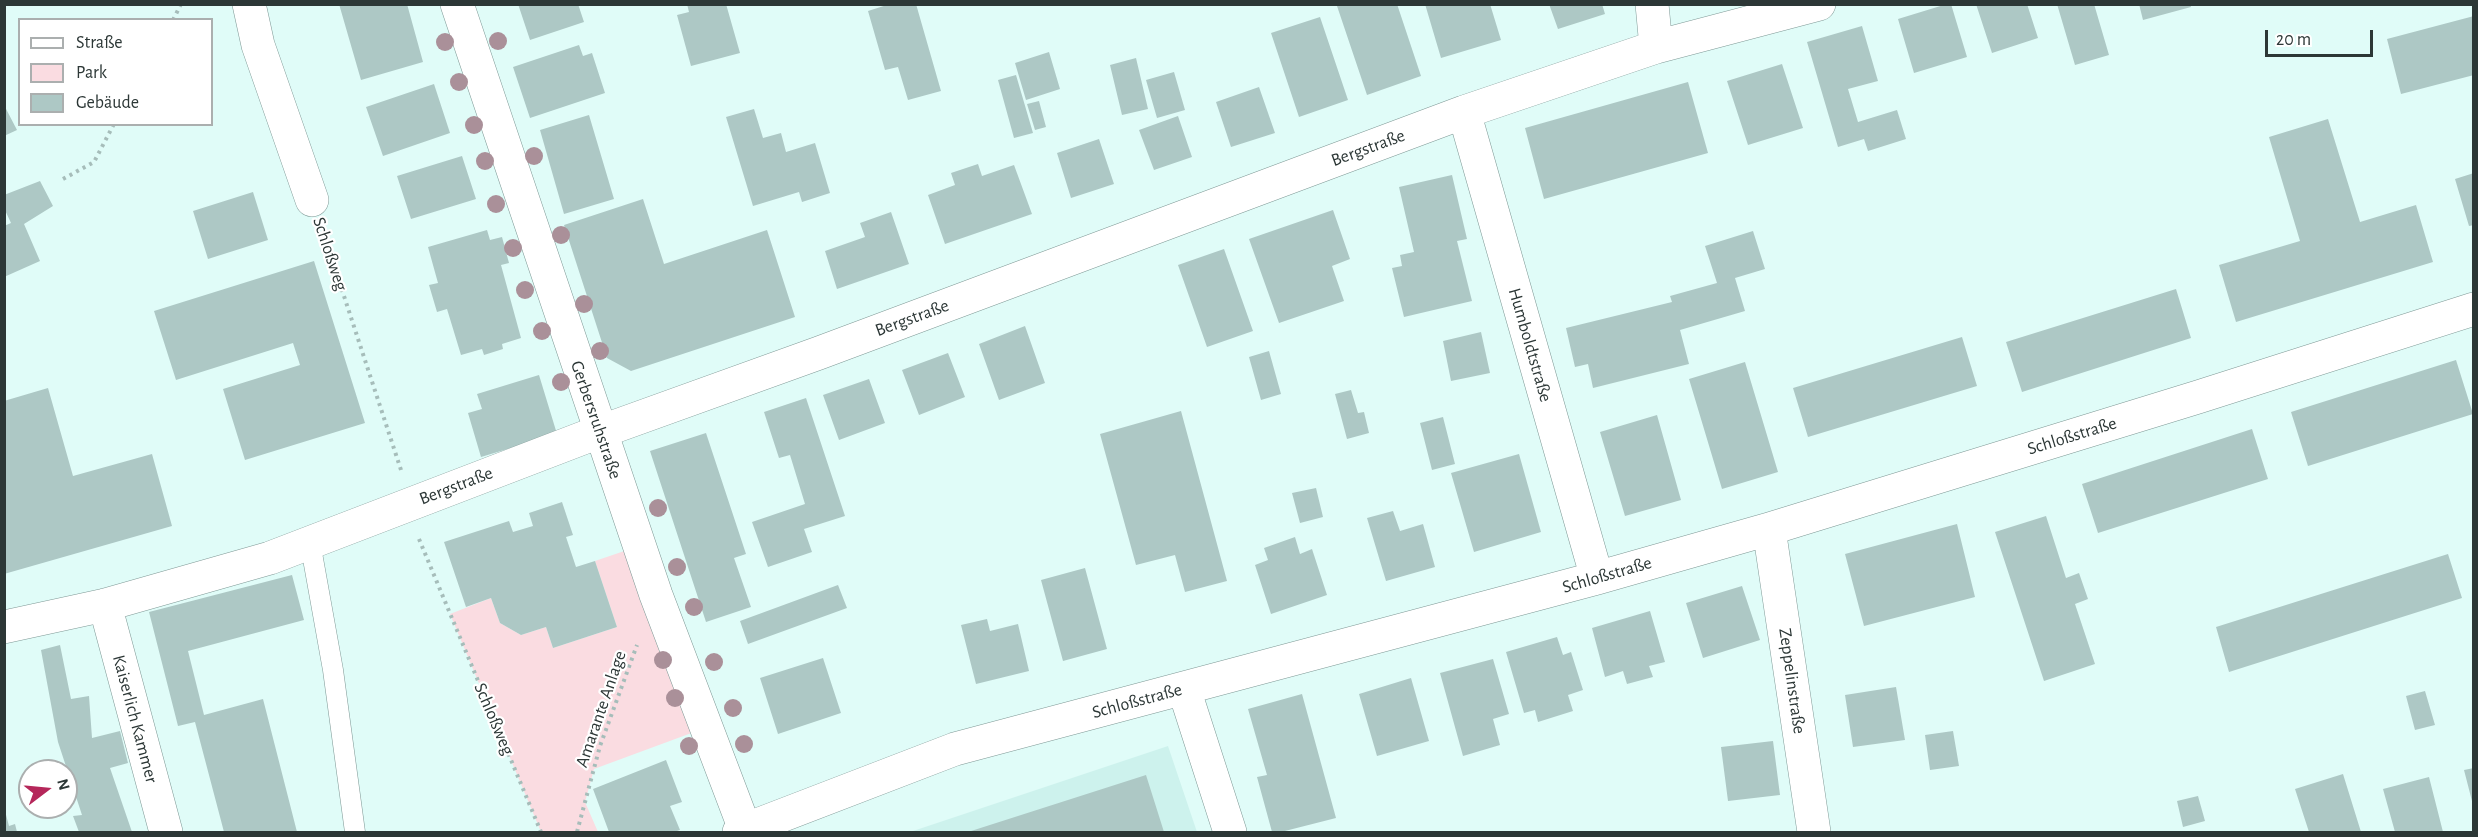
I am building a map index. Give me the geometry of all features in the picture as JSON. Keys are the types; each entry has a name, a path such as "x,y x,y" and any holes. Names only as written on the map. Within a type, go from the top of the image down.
{"street":[{"name":"Schloßweg","path":"249,4 258,45 312,200"},
{"name":"Gerbersruhstraße","path":"457,4 656,595 743,831"},
{"path":"1652,4 1656,47"},
{"name":"Bergstraße","path":"4,627 105,605 270,558 600,432 1464,112 1656,47 1819,4"},
{"name":"Humboldtstraße","path":"1464,112 1597,578"},
{"name":"Schloßstraße","path":"743,831 955,749 1597,578 1769,529 2474,309"},
{"name":"Zeppelinstraße","path":"1769,529 1814,832"},
{"name":"Kaiserlich Kammer","path":"105,605 166,832"},
{"path":"1184,689 1230,832"}],"lane":[{"path":"310,542 333,670 355,832"}],"path":[{"path":"174,18 181,4"},
{"path":"63,179 94,162 113,126"},
{"name":"Schloßweg","path":"312,200 394,450 409,504 541,832"},
{"name":"Amarante Anlage","path":"577,832 600,746 656,595"}],"shaded area":[{"path":"1168,746 1197,832 910,832"}],"green space":[{"path":"639,546 705,728 594,769 585,802 598,832 541,832 450,614 491,598 500,623 521,635 546,627 553,648 617,627 595,561"}],"building":[{"path":"339,4 407,4 423,62 361,80"},
{"path":"518,4 578,4 584,22 530,40"},
{"path":"687,4 726,4 740,53 691,66 677,15 689,12"},
{"path":"890,4 916,4 941,91 908,100 898,67 885,70 868,11"},
{"path":"1342,4 1397,4 1421,76 1367,95 1337,6"},
{"path":"1425,4 1490,4 1501,40 1441,58"},
{"path":"1549,4 1602,4 1605,14 1558,29"},
{"path":"1951,4 1967,57 1914,73 1898,19"},
{"path":"1976,4 2027,4 2038,38 1992,53"},
{"path":"2057,4 2094,4 2109,55 2075,65"},
{"path":"2139,4 2190,4 2191,7 2143,20"},
{"path":"2474,16 2474,75 2401,94 2387,39"},
{"path":"1320,17 1348,100 1299,117 1271,33"},
{"path":"1862,26 1878,81 1848,89 1858,122 1897,110 1906,139 1868,151 1864,139 1838,147 1807,42"},
{"path":"579,45 583,56 592,53 605,93 530,118 513,67"},
{"path":"1049,52 1060,89 1026,100 1015,63"},
{"path":"1136,58 1148,109 1122,115 1110,65"},
{"path":"1782,64 1803,128 1748,145 1727,81"},
{"path":"1174,72 1185,110 1157,118 1146,80"},
{"path":"1016,75 1033,133 1014,138 998,80"},
{"path":"1688,82 1708,153 1544,199 1525,128"},
{"path":"434,84 450,133 383,156 366,107"},
{"path":"1259,87 1275,133 1231,147 1216,102"},
{"path":"1039,101 1046,127 1035,130 1027,104"},
{"path":"4,105 17,130 4,136"},
{"path":"754,109 763,138 781,133 786,152 815,143 830,193 802,202 799,192 753,206 726,117"},
{"path":"589,115 614,199 564,214 540,130"},
{"path":"1178,116 1192,157 1154,170 1139,130"},
{"path":"2328,119 2360,222 2416,205 2433,262 2236,322 2219,265 2300,241 2269,137"},
{"path":"1099,139 1114,184 1071,198 1057,153"},
{"path":"462,156 476,199 411,219 397,176"},
{"path":"978,164 982,176 1014,165 1032,214 945,244 928,195 955,185 951,173"},
{"path":"2474,173 2474,225 2469,226 2455,179"},
{"path":"1452,175 1467,239 1457,241 1472,301 1404,317 1392,268 1402,266 1400,255 1414,252 1399,187"},
{"path":"40,181 53,206 24,224 40,261 4,277 4,226 11,223 4,208 4,195"},
{"path":"253,192 268,240 208,259 193,211"},
{"path":"643,199 664,264 767,230 795,317 631,371 607,358 564,225"},
{"path":"1333,210 1350,259 1332,266 1344,301 1279,323 1249,239"},
{"path":"891,212 909,264 837,289 825,251 865,237 860,223"},
{"path":"487,230 490,240 502,237 509,263 501,265 521,338 502,344 503,349 484,355 482,349 461,355 447,309 437,312 429,285 438,283 428,247"},
{"path":"1753,231 1765,269 1735,278 1745,311 1680,330 1689,364 1593,388 1588,364 1575,367 1566,328 1672,302 1670,296 1717,283 1705,246"},
{"path":"1224,249 1253,331 1207,347 1178,265"},
{"path":"314,261 365,423 245,460 223,389 300,365 293,343 176,380 154,311"},
{"path":"2176,289 2191,338 2022,392 2006,342"},
{"path":"1025,326 1045,383 999,400 979,344"},
{"path":"1481,332 1490,373 1451,381 1443,341"},
{"path":"1962,337 1977,386 1808,437 1793,388"},
{"path":"1269,351 1281,394 1261,400 1249,357"},
{"path":"948,353 965,397 919,415 902,370"},
{"path":"2456,360 2473,414 2308,466 2291,412"},
{"path":"1745,362 1778,472 1722,489 1689,379"},
{"path":"539,375 557,434 481,457 468,413 482,409 477,394"},
{"path":"869,379 885,423 839,440 823,395"},
{"path":"48,388 73,476 152,454 172,526 4,574 4,401"},
{"path":"1351,390 1358,413 1364,412 1369,433 1347,439 1335,394"},
{"path":"806,398 845,516 804,529 812,552 768,567 752,522 805,504 790,455 779,458 764,412"},
{"path":"1181,411 1227,581 1185,592 1175,555 1136,565 1100,434"},
{"path":"1657,415 1681,500 1625,516 1600,432"},
{"path":"1443,417 1455,464 1432,470 1420,423"},
{"path":"2252,429 2268,479 2098,533 2082,484"},
{"path":"706,433 746,554 734,558 751,607 706,622 650,451"},
{"path":"1519,454 1541,532 1474,552 1451,473"},
{"path":"1316,488 1323,517 1300,523 1292,493"},
{"path":"562,502 573,535 566,537 576,567 595,561 617,627 553,648 546,627 521,635 500,623 491,598 466,607 444,542 509,521 513,532 533,526 529,513"},
{"path":"1393,511 1400,531 1423,524 1435,567 1386,581 1367,518"},
{"path":"2046,516 2066,578 2079,573 2088,599 2075,604 2095,664 2044,681 1995,532"},
{"path":"1957,524 1975,597 1864,626 1845,554"},
{"path":"1295,537 1300,554 1312,549 1327,595 1271,614 1255,565 1268,560 1264,548"},
{"path":"2448,554 2462,598 2229,672 2216,627"},
{"path":"1085,568 1107,649 1063,661 1041,580"},
{"path":"292,575 304,620 188,651 204,715 263,699 297,832 224,832 195,722 178,726 149,612"},
{"path":"838,585 847,608 748,644 740,621"},
{"path":"1742,586 1760,640 1703,658 1686,603"},
{"path":"1650,611 1665,662 1649,666 1653,677 1627,684 1623,671 1605,677 1592,628"},
{"path":"987,619 990,631 1018,624 1029,671 976,684 961,625"},
{"path":"1557,637 1563,655 1571,652 1583,690 1568,695 1573,711 1538,722 1535,710 1524,713 1506,652"},
{"path":"60,645 71,699 89,696 92,738 120,731 128,763 110,768 132,832 79,832 74,819 82,815 78,803 78,759 64,759 58,742 41,650"},
{"path":"823,658 841,713 778,734 760,678"},
{"path":"1493,659 1509,714 1493,719 1500,745 1463,756 1440,673"},
{"path":"1411,678 1429,741 1377,756 1359,694"},
{"path":"1896,687 1905,740 1853,747 1845,695"},
{"path":"2425,691 2435,725 2415,730 2406,696"},
{"path":"1302,694 1336,818 1281,832 1272,832 1257,777 1267,775 1248,709"},
{"path":"1953,731 1959,766 1930,770 1925,735"},
{"path":"1773,741 1780,795 1728,801 1721,747"},
{"path":"666,760 682,802 670,806 680,830 674,832 609,832 593,789"},
{"path":"2474,768 2474,805 2473,805 2464,770"},
{"path":"2343,774 2361,832 2309,832 2295,789"},
{"path":"1146,775 1164,832 968,832"},
{"path":"2429,777 2443,832 2395,832 2383,789"},
{"path":"2198,796 2205,821 2183,827 2177,801"},
{"path":"5,811 9,826 15,824 17,832 4,832"}]}
